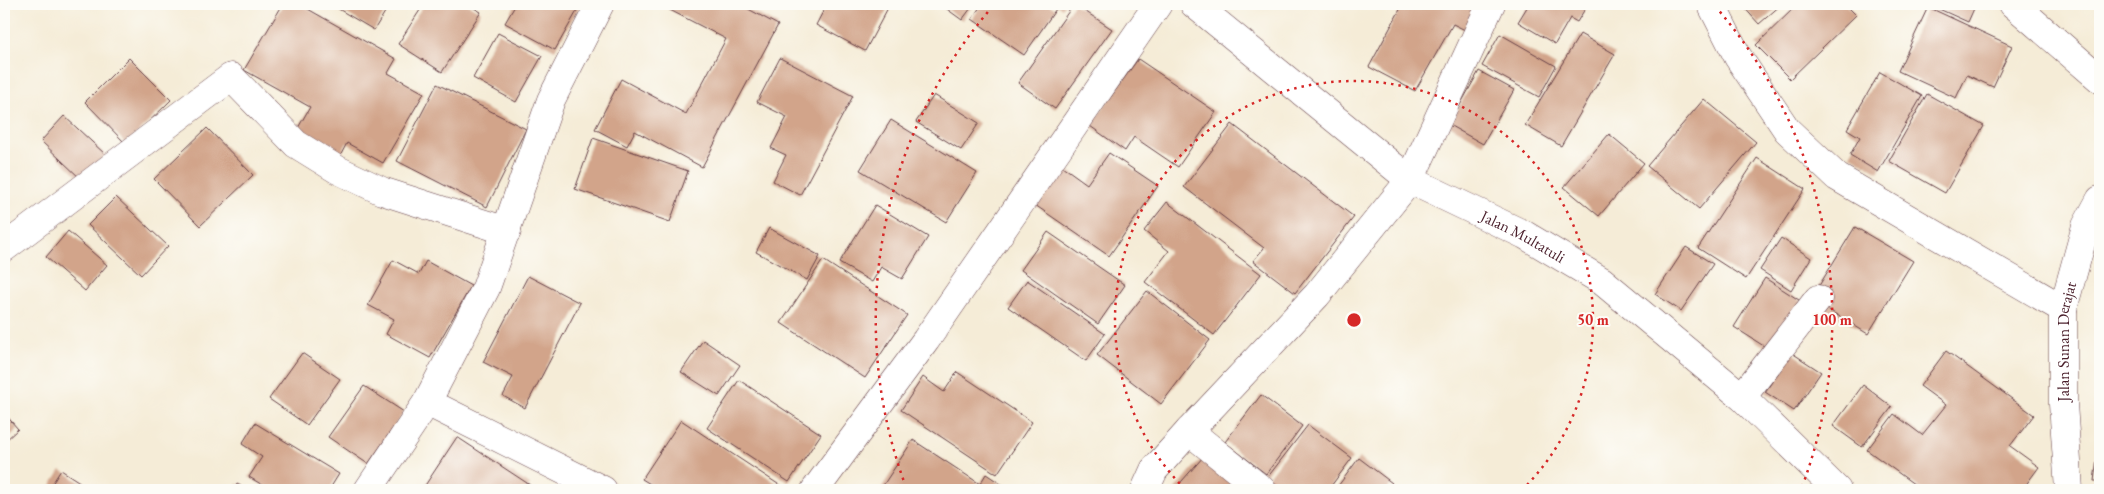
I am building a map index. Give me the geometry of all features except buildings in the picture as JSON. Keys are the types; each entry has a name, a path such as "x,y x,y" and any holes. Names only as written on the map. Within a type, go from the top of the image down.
{"street":[{"path":"368,490 427,402 486,288 508,231 551,100 600,4"},
{"path":"815,490 926,340 1158,4"},
{"name":"Jalan Multatuli","path":"1194,4 1410,180 1525,235 1602,281 1742,397 1837,490"},
{"path":"1146,490 1154,470 1189,430 1317,295 1410,180 1491,4"},
{"path":"1711,4 1738,57 1787,130 1837,177 2063,310"},
{"path":"2013,4 2100,79"},
{"path":"4,248 231,77 296,144 338,170 382,191 508,231"},
{"name":"Jalan Sunan Derajat","path":"2069,490 2063,404 2063,310 2086,226 2100,200"},
{"path":"1742,397 1818,299"},
{"path":"427,402 604,490"},
{"path":"1189,430 1262,490"}]}
